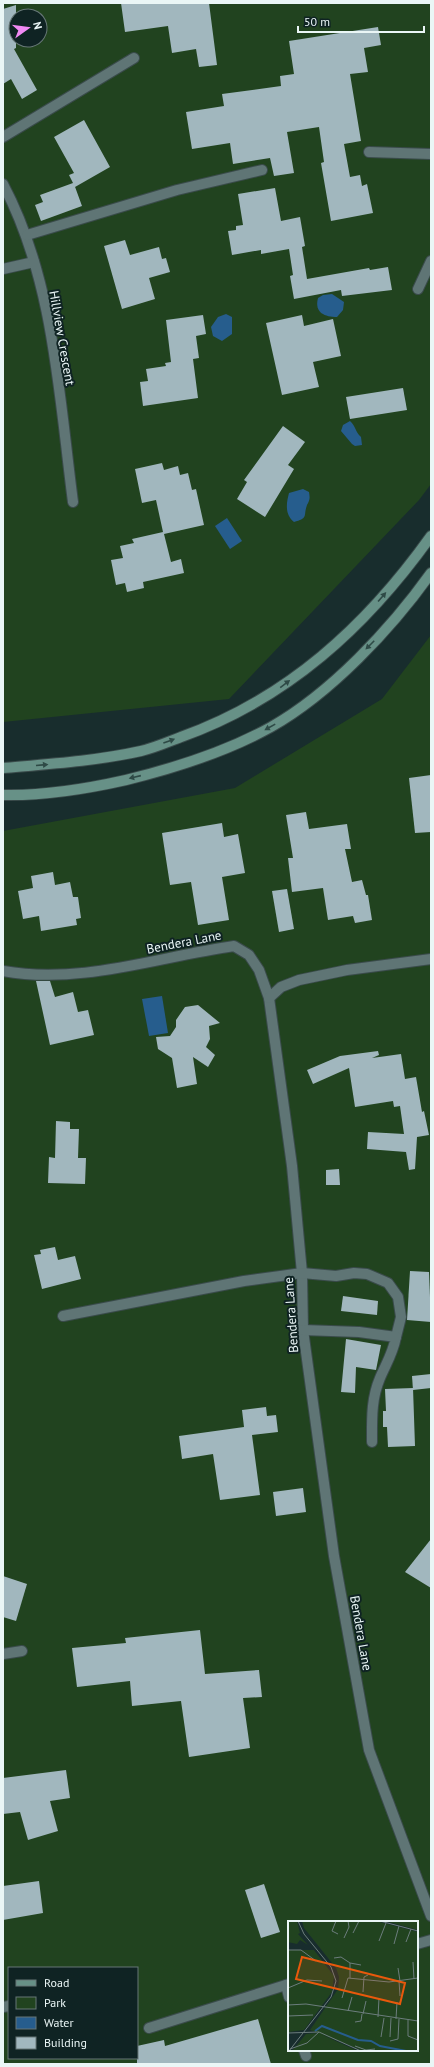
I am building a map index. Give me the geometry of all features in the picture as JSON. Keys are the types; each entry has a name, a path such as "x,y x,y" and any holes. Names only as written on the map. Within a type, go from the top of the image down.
{"main road":[{"path":"3,768 83,761 142,751 198,731 257,703 326,654 347,634 397,580 431,536"},
{"path":"3,795 58,792 105,784 164,770 227,748 271,727 318,694 355,660 387,628 431,573"}],"street":[{"path":"3,137 134,58"},
{"path":"370,152 431,154"},
{"path":"27,235 177,190 262,170"},
{"name":"Hillview Crescent","path":"3,184 27,235 48,315 73,502"},
{"path":"418,289 431,261"},
{"path":"3,268 34,262"},
{"name":"Bendera Lane","path":"3,971 45,976 86,974 234,946 249,955 260,970 269,998 291,1158 302,1272 303,1330 334,1556 369,1750 431,1916"},
{"path":"269,998 281,987 299,980 347,970 431,959"},
{"path":"63,1316 244,1281 302,1272 336,1276 354,1273 367,1274 388,1283 398,1297 401,1317 393,1352 380,1378 375,1394 371,1414 372,1442"},
{"path":"303,1330 359,1332 396,1337"},
{"path":"3,1654 22,1651"},
{"path":"418,1944 431,1940"},
{"path":"149,2028 287,1985"}],"green space":[{"path":"3,3 431,3 431,484 419,500 229,699 3,722"},
{"path":"431,635 431,2064 3,2064 3,831 235,788 382,699"}],"water":[{"path":"332,294 344,302 343,310 337,317 325,315 319,311 317,303 318,298 323,295"},
{"path":"226,314 232,317 232,334 222,341 213,336 211,327 218,317"},
{"path":"350,421 361,437 362,445 355,446 352,444 341,431 343,425"},
{"path":"303,489 309,492 310,497 305,516 299,521 294,522 289,516 287,509 289,493"},
{"path":"227,518 242,541 230,549 215,526"},
{"path":"162,996 168,1033 149,1036 142,999"}],"building":[{"path":"121,3 209,3 217,65 199,67 196,49 172,53 168,26 125,32"},
{"path":"16,5 16,8 8,8 8,48 16,48 14,49 37,90 22,99 11,79 3,84 3,9"},
{"path":"378,27 381,45 364,48 368,72 350,74 361,141 344,144 350,177 360,175 362,186 367,184 373,213 331,221 321,163 324,162 319,127 287,132 294,173 274,176 270,158 233,164 230,143 192,149 186,112 224,106 222,94 281,86 280,76 294,74 289,41"},
{"path":"84,120 110,167 75,187 82,206 41,221 35,205 43,202 40,195 73,183 69,175 74,173 54,137"},
{"path":"275,188 281,221 300,217 305,246 302,247 307,279 369,268 370,270 388,267 392,290 342,296 341,290 294,299 290,276 293,275 289,249 261,254 261,250 232,255 228,231 236,230 236,226 243,225 238,194"},
{"path":"125,240 130,255 159,247 162,259 166,258 170,272 149,278 155,299 122,309 104,246"},
{"path":"203,315 206,334 196,336 199,358 193,359 198,398 143,406 140,382 148,381 146,369 166,366 165,363 171,362 166,320"},
{"path":"302,315 304,326 333,319 341,356 313,362 319,387 282,395 266,323"},
{"path":"403,388 407,410 350,419 346,397"},
{"path":"283,426 305,442 288,465 294,469 265,517 237,499 247,482 244,480"},
{"path":"162,463 164,470 178,466 180,475 188,473 192,490 196,489 204,525 164,534 171,562 181,559 184,573 143,582 144,588 127,592 125,583 116,585 111,560 123,558 120,546 134,543 132,539 163,532 156,500 142,503 135,469"},
{"path":"431,775 431,832 415,833 409,778"},
{"path":"306,812 309,829 347,824 351,849 345,849 352,882 362,880 366,895 368,895 372,920 355,923 353,916 328,920 323,888 292,892 288,858 293,858 286,815"},
{"path":"222,823 224,837 238,834 245,873 222,877 229,920 198,925 191,882 170,885 162,833"},
{"path":"53,872 55,885 70,882 73,897 78,897 81,918 76,919 77,925 41,931 39,916 23,919 18,891 33,888 31,876"},
{"path":"287,889 294,929 279,932 272,891"},
{"path":"36,981 50,981 55,997 73,992 78,1012 88,1010 94,1035 50,1045"},
{"path":"198,1005 220,1023 209,1026 210,1039 206,1047 215,1055 208,1067 193,1057 197,1084 177,1088 172,1058 158,1049 156,1037 170,1036 176,1027 176,1020 185,1007"},
{"path":"378,1051 379,1055 372,1058 401,1054 405,1079 416,1077 422,1112 424,1111 429,1135 417,1137 415,1169 409,1170 406,1152 367,1149 368,1132 404,1134 400,1106 394,1107 393,1101 355,1107 349,1068 313,1084 307,1070 340,1056"},
{"path":"56,1121 70,1122 70,1129 79,1129 78,1158 86,1158 85,1184 48,1183 49,1157 55,1158"},
{"path":"339,1169 340,1185 326,1185 326,1170"},
{"path":"55,1247 58,1260 75,1256 81,1279 42,1289 34,1255 41,1254 40,1250"},
{"path":"410,1271 429,1272 431,1322 407,1320"},
{"path":"343,1296 378,1301 377,1315 341,1311"},
{"path":"346,1339 381,1345 376,1370 356,1367 355,1393 341,1392"},
{"path":"431,1374 431,1388 413,1390 412,1376"},
{"path":"413,1388 415,1446 388,1447 387,1427 383,1427 383,1411 386,1411 385,1389"},
{"path":"266,1407 267,1416 276,1415 278,1432 252,1435 260,1495 220,1500 213,1454 182,1459 179,1436 244,1427 242,1410"},
{"path":"303,1488 306,1512 276,1516 273,1492"},
{"path":"431,1539 431,1588 405,1572"},
{"path":"3,1576 27,1584 16,1621 3,1617"},
{"path":"200,1630 205,1674 259,1670 262,1697 243,1698 250,1748 189,1757 181,1701 132,1706 130,1681 77,1687 72,1648 126,1643 125,1638"},
{"path":"66,1770 70,1798 50,1801 58,1831 28,1840 20,1812 3,1814 3,1778"},
{"path":"39,1881 43,1913 3,1920 3,1886"},
{"path":"264,1884 280,1932 261,1938 245,1890"},
{"path":"258,2019 271,2064 137,2064 138,2046 164,2040 165,2046"}]}
